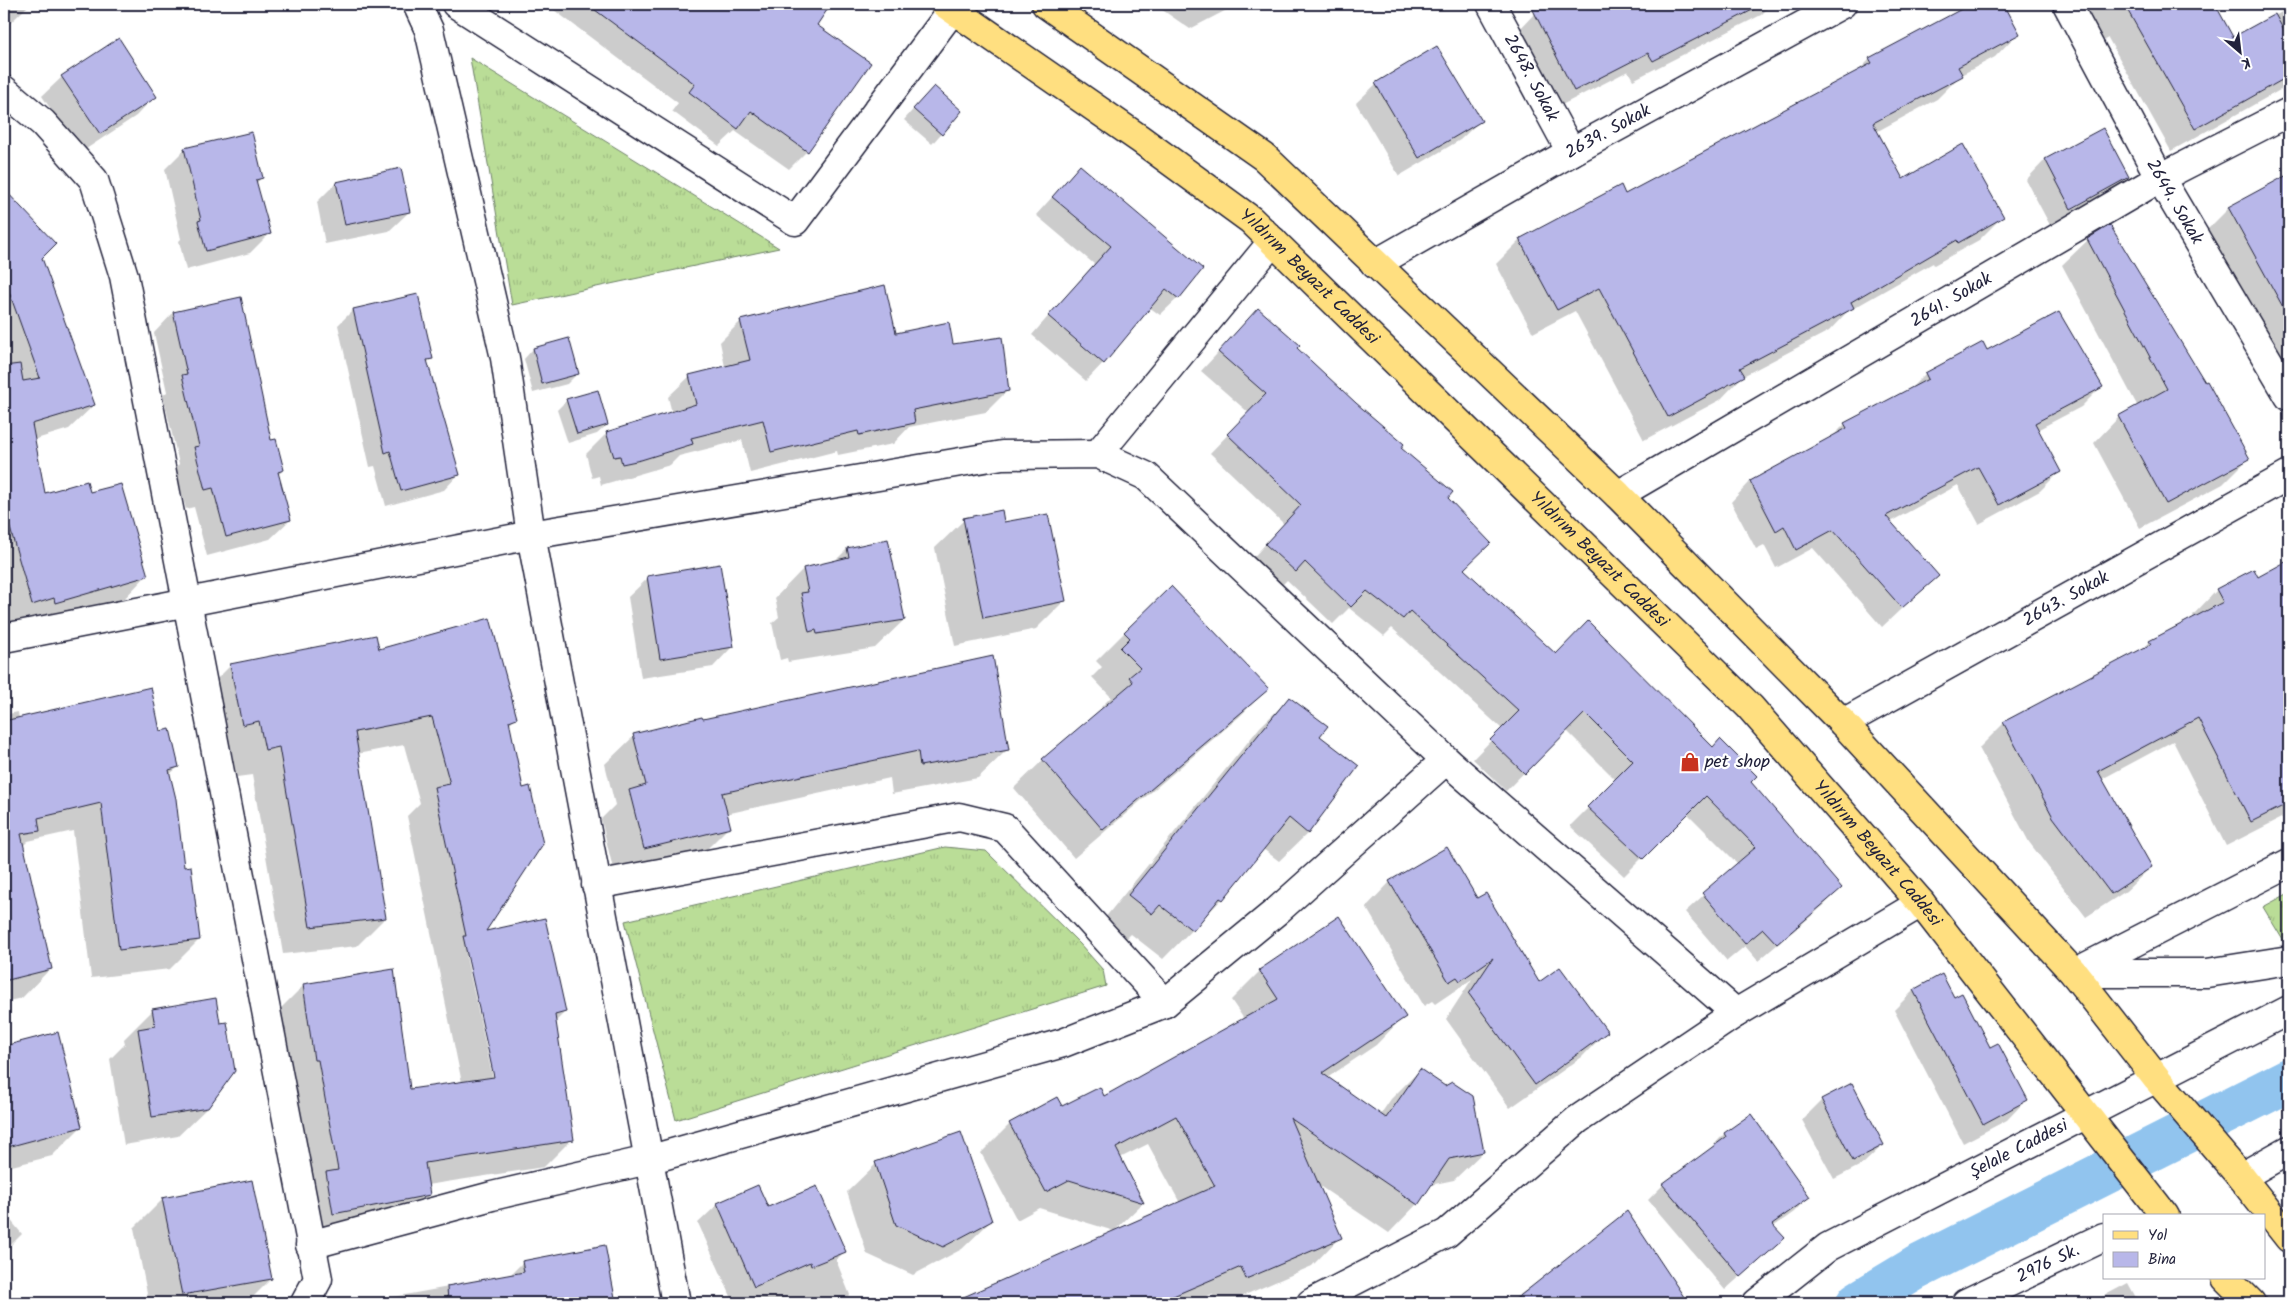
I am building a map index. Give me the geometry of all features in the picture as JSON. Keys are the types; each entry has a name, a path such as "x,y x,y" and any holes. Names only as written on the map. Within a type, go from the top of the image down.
{"main road":[{"path":"1046,4 1264,157 1618,495 1843,723 2074,973 2157,1079 2241,1177 2289,1238"},
{"name":"Yıldırım Beyazıt Caddesi","path":"949,7 1148,145 1251,220 1750,707 1921,902 2085,1114 2159,1214"},
{"path":"2228,1280 2251,1303"}],"street":[{"path":"417,4 429,30 504,358 531,534 676,1303"},
{"path":"456,4 795,221 949,7"},
{"name":"2648. Sokak","path":"1491,4 1570,152"},
{"name":"2639. Sokak","path":"1375,264 1570,152 1842,4"},
{"name":"2644. Sokak","path":"2067,4 2160,178 2289,396"},
{"path":"4,90 43,124 94,180 124,276 318,1279 305,1303"},
{"name":"2641. Sokak","path":"1618,495 2160,178 2289,112"},
{"path":"1098,454 1273,241"},
{"path":"4,638 531,534 1002,456 1098,454 1146,476 1446,760 1736,1013"},
{"name":"2643. Sokak","path":"1843,723 2289,475"},
{"path":"310,1245 492,1196 648,1160 1063,1043 1165,1003 1277,911 1446,760"},
{"path":"596,885 959,817 1005,828 1165,1003"},
{"path":"2074,973 2289,864"},
{"path":"1311,1303 1447,1233 1577,1120 1736,1013 1921,902"},
{"path":"2074,973 2207,973 2289,960"},
{"name":"Şelale Caddesi","path":"1758,1303 1828,1247 2289,1010"},
{"path":"2241,1177 2289,1150"},
{"name":"2976 Sk.","path":"1966,1303 2103,1238"}],"green space":[{"path":"470,58 779,248 512,305"},
{"path":"945,847 986,851 1080,944 1103,970 1106,986 676,1120 625,921"},
{"path":"2289,893 2289,950 2263,907"}],"building":[{"path":"587,4 831,4 817,25 871,63 808,152 751,111 738,129 689,92 695,84"},
{"path":"1530,4 1764,4 1653,61 1648,53 1574,91"},
{"path":"1971,4 2004,4 2020,34 1958,67 1963,76 1873,123 1903,179 1963,144 2004,217 1958,243 1957,240 1851,302 1854,308 1740,368 1745,376 1668,417 1599,288 1557,310 1519,239 1621,185 1625,194 1872,63 1869,58"},
{"path":"2124,4 2215,4 2233,37 2275,14 2289,40 2289,76 2195,129"},
{"path":"119,38 157,97 100,134 61,76"},
{"path":"1437,46 1482,121 1419,158 1375,83"},
{"path":"934,86 962,111 942,135 913,109"},
{"path":"2103,128 2129,177 2071,209 2045,159"},
{"path":"252,132 263,178 256,180 271,234 206,251 198,221 201,220 184,148"},
{"path":"1080,165 1203,269 1179,299 1166,289 1104,364 1048,316 1111,246 1052,197"},
{"path":"401,168 410,212 345,225 336,182"},
{"path":"2289,174 2289,318 2228,207"},
{"path":"4,189 56,244 42,258 95,405 32,424 45,493 87,481 90,492 121,484 148,576 55,603 54,598 32,605 4,507 4,366 20,364 23,381 40,378 4,278"},
{"path":"2110,225 2205,382 2207,381 2250,459 2166,504 2118,416 2167,389 2087,239"},
{"path":"885,285 896,333 949,322 953,344 1002,337 1009,391 913,410 915,423 859,435 858,431 771,452 763,420 691,438 693,444 641,460 622,464 620,456 614,457 606,432 696,404 689,375 750,360 740,320"},
{"path":"418,294 433,359 427,360 460,475 401,491 390,451 385,453 353,309"},
{"path":"241,297 271,440 276,439 284,470 278,472 291,520 226,537 213,488 205,490 194,447 199,446 182,375 187,374 173,312"},
{"path":"1258,308 1300,345 1297,348 1356,403 1404,444 1401,448 1453,492 1448,498 1491,543 1464,569 1556,654 1588,621 1713,747 1720,739 1757,776 1751,782 1842,888 1777,944 1763,929 1745,944 1702,893 1756,847 1706,796 1643,859 1587,807 1633,761 1585,713 1525,774 1490,740 1519,711 1410,611 1403,619 1367,591 1351,607 1305,562 1296,572 1265,544 1301,505 1227,434 1266,394 1218,352"},
{"path":"2059,312 2103,387 2035,423 2061,472 1999,505 1978,467 1886,516 1939,576 1902,608 1833,530 1796,550 1784,526 1776,531 1750,481 1847,428 1844,423 1928,379 1925,373 1983,342 1987,350"},
{"path":"569,338 579,374 542,384 533,348"},
{"path":"598,390 608,425 577,434 566,399"},
{"path":"1002,510 1004,522 1048,514 1066,601 983,618 963,518"},
{"path":"888,539 905,620 817,634 816,630 809,632 801,593 808,592 803,568 849,557 847,548"},
{"path":"2289,560 2289,803 2251,822 2198,718 2098,771 2152,867 2111,894 2053,817 2003,722 2151,644 2149,641 2223,602 2216,589 2254,569 2258,577"},
{"path":"720,564 734,647 660,659 647,576"},
{"path":"1171,586 1269,689 1103,830 1042,759 1133,682 1129,677 1140,668 1120,648 1130,638 1124,632"},
{"path":"490,618 517,718 509,721 523,788 530,786 543,844 486,931 545,918 566,1012 555,1015 574,1140 425,1163 430,1195 333,1214 326,1172 338,1170 318,1060 314,1060 303,984 394,969 410,1089 494,1077 463,936 466,936 434,787 450,784 432,717 355,732 386,918 310,927 279,747 265,750 259,721 242,725 230,664 376,635 379,649"},
{"path":"993,656 1009,750 920,766 918,751 722,793 731,828 644,849 629,790 646,785 633,734 702,717 703,719"},
{"path":"151,687 160,731 170,729 179,767 169,770 176,799 184,867 191,866 200,940 119,950 101,803 38,818 40,831 21,834 52,969 4,981 4,721"},
{"path":"1289,697 1328,726 1320,736 1359,766 1308,834 1289,818 1223,900 1220,898 1193,931 1160,905 1152,914 1128,895"},
{"path":"1447,847 1477,898 1486,893 1539,982 1560,967 1608,1032 1535,1085 1469,994 1493,958 1460,981 1457,977 1449,982 1389,881"},
{"path":"1339,916 1406,1017 1322,1073 1386,1118 1420,1069 1445,1086 1452,1082 1473,1096 1484,1152 1449,1159 1418,1205 1290,1118 1342,1238 1246,1279 1241,1267 1157,1303 950,1303 1215,1186 1176,1116 1116,1148 1144,1203 1069,1180 1046,1192 1009,1123 1057,1097 1062,1106 1100,1087 1104,1096 1278,999 1259,970"},
{"path":"1942,974 1954,997 1962,993 1990,1047 1998,1043 2028,1100 1983,1124 1913,990"},
{"path":"216,998 220,1023 227,1022 235,1071 208,1108 152,1117 138,1029 155,1026 152,1009"},
{"path":"58,1032 82,1127 4,1148 4,1046"},
{"path":"1852,1083 1884,1145 1853,1161 1821,1099"},
{"path":"1751,1114 1810,1197 1772,1224 1785,1238 1741,1277 1662,1184 1726,1137 1724,1133"},
{"path":"961,1132 992,1221 943,1247 896,1225 875,1162"},
{"path":"252,1180 272,1279 182,1295 162,1198"},
{"path":"758,1185 768,1207 817,1186 846,1252 811,1266 810,1262 754,1287 717,1203"},
{"path":"1627,1211 1688,1303 1511,1303"},
{"path":"605,1245 616,1303 448,1303 447,1286 524,1272 522,1261"}],"waterway":[{"path":"1858,1303 1916,1268 2289,1080"}],"place":[{"name":"pet shop","path":"1690,762"}]}
